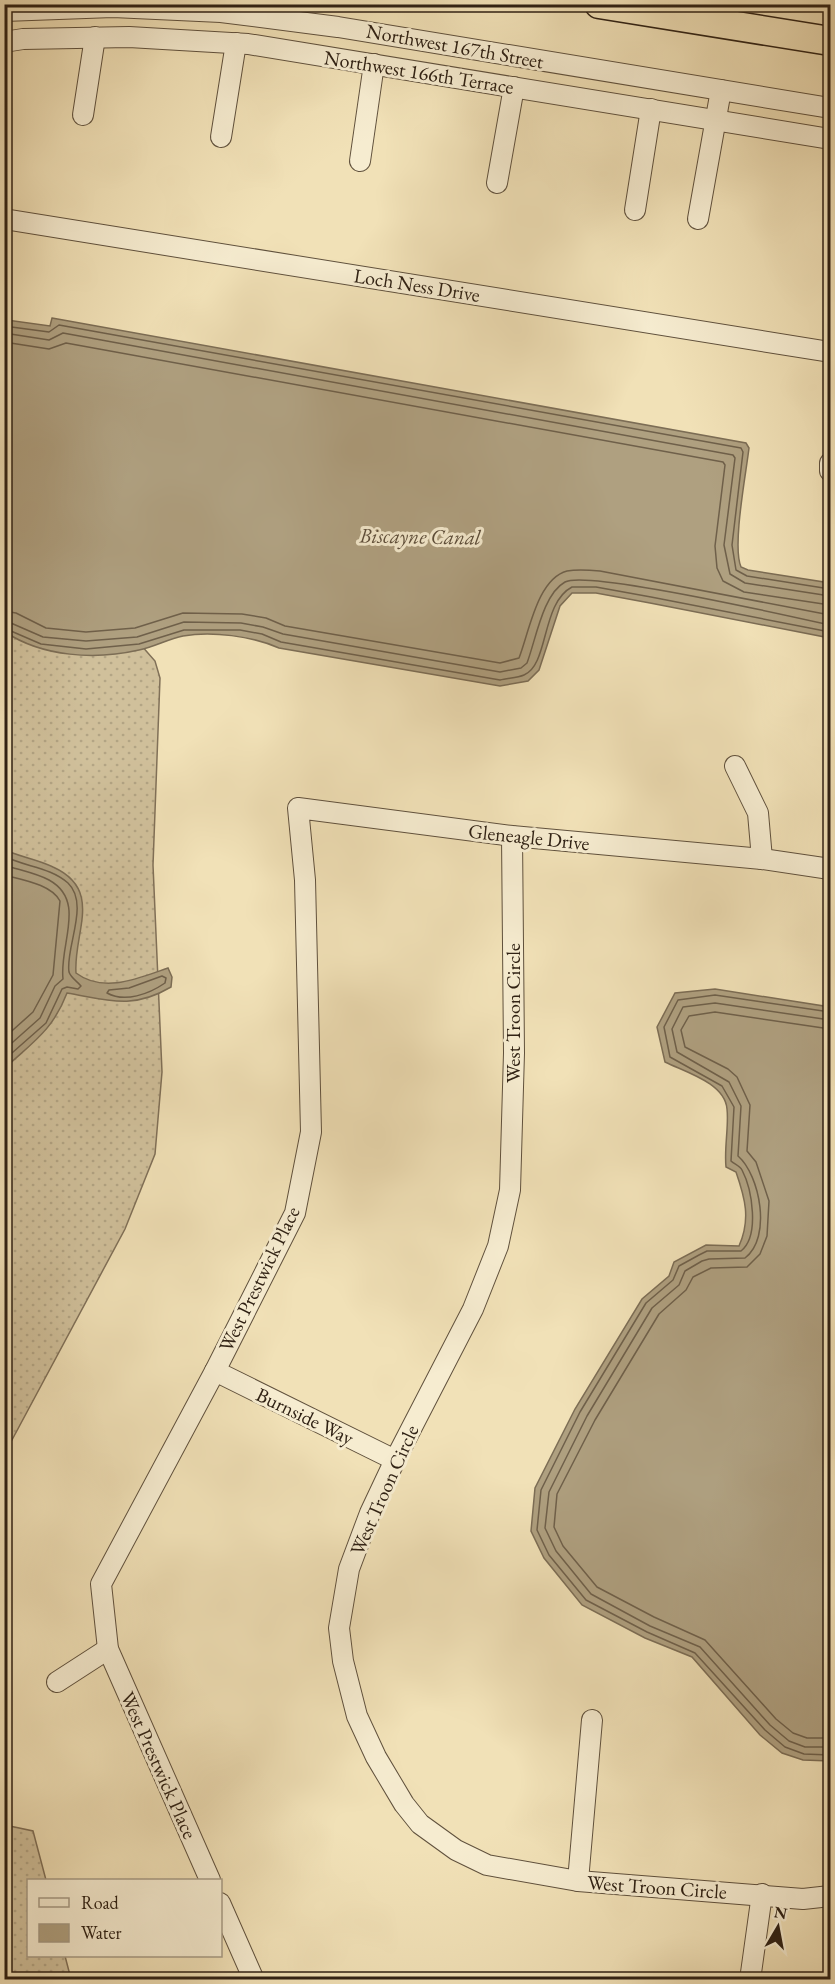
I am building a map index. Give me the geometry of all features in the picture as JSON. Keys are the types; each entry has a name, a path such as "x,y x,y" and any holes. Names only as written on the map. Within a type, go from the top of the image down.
{"highway":[{"path":"599,4 831,41"}],"street":[{"name":"Northwest 167th Street","path":"4,11 113,7 221,12 338,27 831,108"},
{"path":"83,115 95,37"},
{"name":"Northwest 166th Terrace","path":"4,42 23,39 95,37 236,43 831,139"},
{"path":"221,137 236,43"},
{"path":"360,161 374,64"},
{"path":"497,183 513,87"},
{"path":"698,219 721,90"},
{"path":"635,210 651,109"},
{"name":"Loch Ness Drive","path":"4,219 831,352"},
{"path":"831,463 831,471"},
{"path":"735,766 758,813 762,860"},
{"name":"Gleneagle Drive","path":"298,808 512,836 762,860 831,869"},
{"name":"West Prestwick Place","path":"209,1879 108,1649 101,1584 215,1371 295,1214 311,1132 305,880 298,808"},
{"name":"West Troon Circle","path":"512,836 514,1053 510,1190 498,1246 473,1309 395,1460 349,1569 339,1628 343,1661 357,1716 376,1757 404,1804 420,1824 456,1850 487,1865 578,1881 803,1899 831,1896"},
{"name":"Burnside Way","path":"215,1371 395,1460"},
{"path":"57,1682 108,1649"},
{"path":"578,1881 592,1720"},
{"path":"750,1980 762,1894"},
{"path":"222,1908 254,1980"}],"shaded area":[{"path":"5,597 133,636 155,661 160,678 153,865 162,1072 155,1154 125,1229 5,1453"},
{"path":"5,1825 33,1831 46,1879 27,1879 27,1957 65,1957 71,1979 5,1979"}],"water":[{"name":"Biscayne Canal","path":"52,318 746,443 749,448 740,509 738,543 741,567 830,583 830,638 596,593 572,593 560,606 539,670 528,681 500,686 279,648 257,640 232,636 206,634 183,636 145,649 105,655 70,654 36,647 5,632 4,325 7,320 50,326"},
{"path":"5,850 53,867 69,877 78,888 83,914 76,973 87,979 110,983 134,980 168,968 172,977 171,987 144,999 132,1001 108,1000 67,993 49,1026 5,1068"},
{"path":"715,989 830,1007 830,1371 828,1398 830,1400 830,1761 803,1760 782,1753 760,1735 692,1657 645,1638 582,1605 544,1558 531,1531 535,1488 575,1409 642,1299 669,1276 674,1262 706,1245 739,1246 743,1236 746,1218 742,1191 736,1172 726,1167 727,1109 725,1100 712,1085 665,1062 657,1027 675,993"}]}
